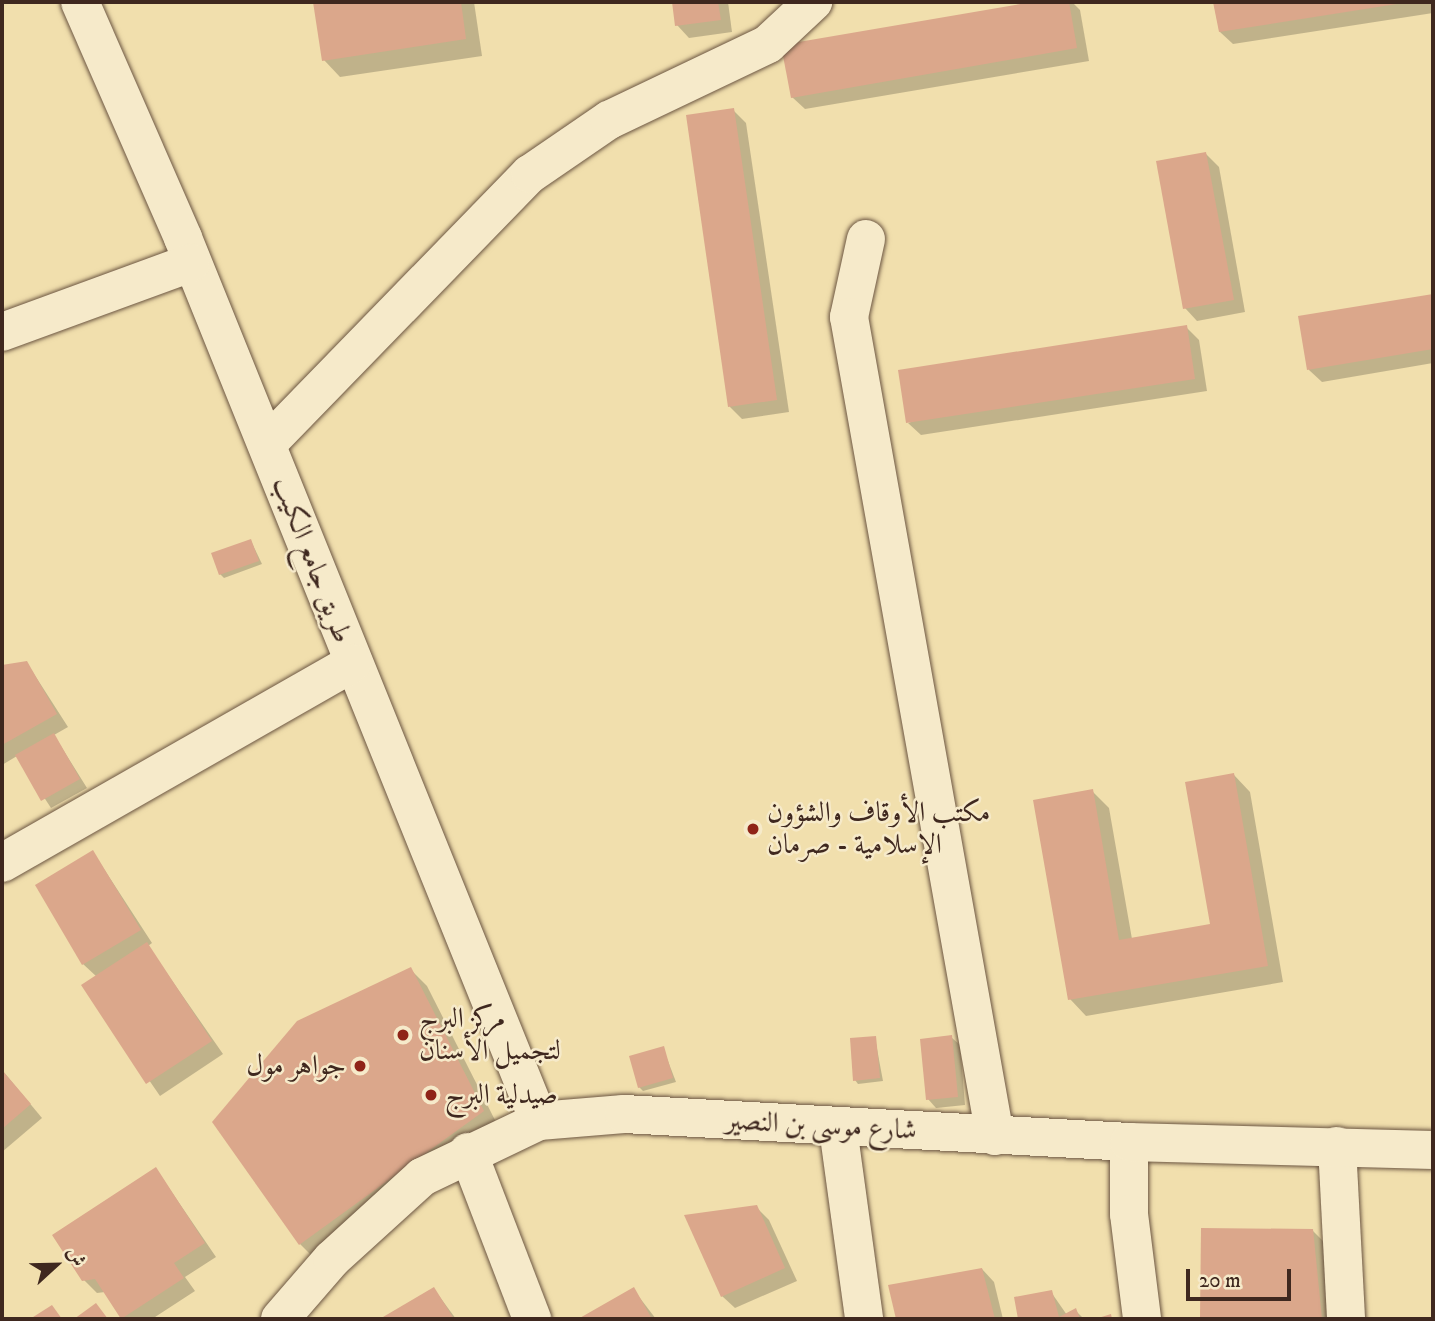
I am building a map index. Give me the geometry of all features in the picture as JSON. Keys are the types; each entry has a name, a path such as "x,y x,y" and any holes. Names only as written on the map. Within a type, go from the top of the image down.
{"street":[{"name":"طريق جامع الكيب","path":"80,2 267,444 352,663 539,1121"},
{"path":"267,444 530,174 609,120 768,44 813,2"},
{"path":"866,239 849,317 995,1136"},
{"path":"2,332 191,263"},
{"path":"2,863 352,663"},
{"name":"شارع موسى بن النصير","path":"281,1319 379,1213 422,1177 468,1152 539,1121 624,1114 838,1128 1129,1142 1433,1150"},
{"path":"838,1128 864,1319"},
{"path":"1129,1142 1129,1214 1142,1319"},
{"path":"1337,1146 1346,1319"},
{"path":"468,1152 532,1319"}],"building":[{"path":"313,2 461,2 466,39 322,61"},
{"path":"672,2 718,2 721,20 675,26"},
{"path":"1032,2 1069,2 1077,48 791,98 781,45"},
{"path":"1213,2 1403,2 1403,3 1219,32"},
{"path":"734,108 777,400 728,407 686,115"},
{"path":"1206,152 1234,300 1183,309 1156,161"},
{"path":"1433,294 1433,349 1307,370 1298,316"},
{"path":"1187,325 1195,379 906,423 898,370"},
{"path":"251,539 259,561 219,575 211,553"},
{"path":"27,661 57,714 2,745 2,665"},
{"path":"54,733 80,779 41,801 15,755"},
{"path":"1234,773 1268,966 1068,1000 1033,800 1093,789 1119,940 1210,924 1185,782"},
{"path":"93,850 141,930 82,965 35,885"},
{"path":"147,942 212,1041 146,1084 81,985"},
{"name":"جواهر مول","path":"411,967 484,1111 299,1245 212,1122 297,1021"},
{"path":"952,1035 958,1097 926,1100 920,1039"},
{"path":"876,1036 880,1078 853,1081 850,1038"},
{"path":"664,1046 673,1078 638,1088 629,1056"},
{"path":"2,1070 31,1104 2,1129"},
{"path":"156,1167 205,1243 174,1263 184,1278 121,1319 95,1279 82,1281 52,1235"},
{"path":"757,1205 785,1268 721,1297 684,1215"},
{"path":"1201,1228 1313,1229 1322,1319 1200,1319"},
{"path":"982,1268 995,1319 896,1319 888,1285"},
{"path":"434,1287 454,1319 383,1317"},
{"path":"634,1287 652,1319 578,1319"},
{"path":"1052,1290 1059,1317 1076,1308 1080,1319 1018,1319 1014,1297"},
{"path":"96,1303 108,1319 74,1319"},
{"path":"52,1305 62,1319 30,1319"},
{"path":"1111,1314 1112,1319 1095,1319"}],"place":[{"name":"مكتب الأوقاف والشؤون الإسلامية - صرمان","path":"753,829"},
{"name":"مركز البرج لتجميل الأسنان","path":"403,1035"},
{"name":"جواهر مول","path":"360,1066"},
{"name":"صيدلية البرج","path":"431,1095"}]}
